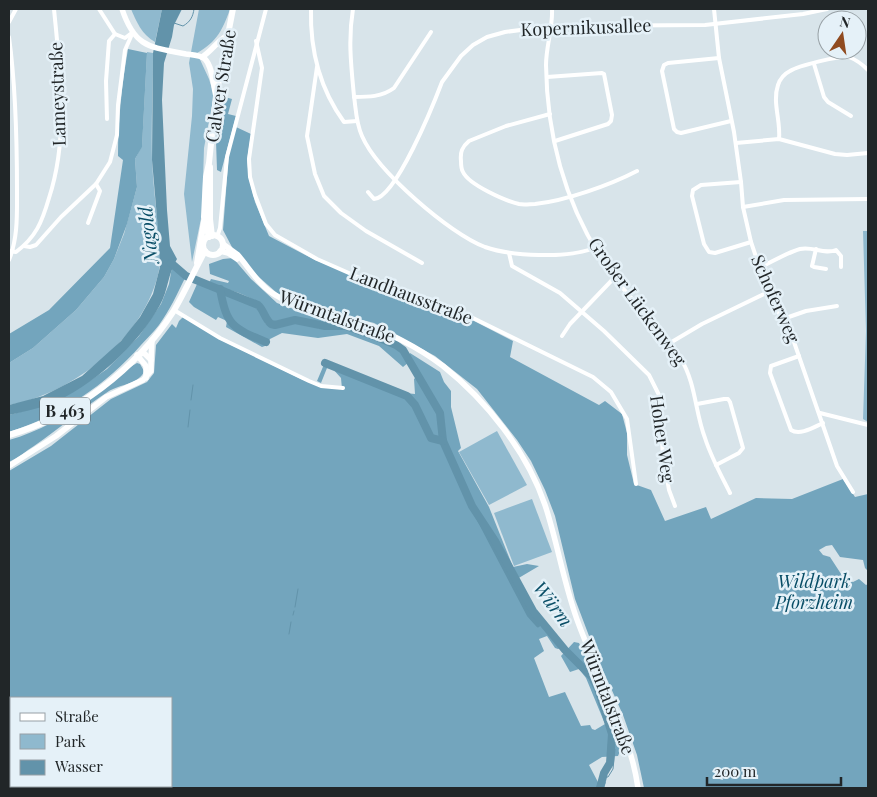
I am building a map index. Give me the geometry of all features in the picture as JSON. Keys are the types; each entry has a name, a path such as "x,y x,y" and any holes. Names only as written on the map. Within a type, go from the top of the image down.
{"main road":[{"path":"122,9 133,32 140,41 153,47 200,56 212,51 223,37 228,35"},
{"name":"Calwer Straße","path":"213,236 204,217 206,176 216,96 233,9"},
{"path":"200,56 209,67 216,96"},
{"name":"Calwer Straße","path":"209,163 211,177 210,219 213,236"},
{"name":"B 463","path":"9,435 45,422 70,408 123,370 152,340 174,310 196,268 204,217"},
{"path":"213,236 222,244 220,252 215,255 207,252 203,244 213,236"},
{"name":"Würmtalstraße","path":"222,244 236,253 260,282 276,296 298,306 358,322 382,331 402,340 442,366 473,392 517,447 532,474 545,504 563,576 578,624 625,736 638,788"},
{"path":"196,268 207,252"},
{"name":"Würmtalstraße","path":"220,252 228,253 243,263"},
{"path":"9,466 56,436 106,397 146,378 151,371 152,340"},
{"path":"146,378 146,366 137,355 144,353 151,360"}],"street":[{"path":"9,22 16,9"},
{"name":"Lameystraße","path":"10,252 16,252 32,238 45,212 60,154 62,114 54,9"},
{"path":"99,9 115,34 125,38 133,32"},
{"path":"213,236 221,215 227,157 256,41 266,9"},
{"path":"311,9 317,67 322,80 331,101 344,122 356,121"},
{"path":"353,9 349,42 356,121 372,155 395,179 426,208 482,246 509,253 544,255 565,254 594,248"},
{"name":"Großer Lückenweg","path":"552,9 547,47 550,114 562,176 569,197 594,248 614,278 681,358 693,387 705,438 730,493"},
{"name":"Schoferweg","path":"714,9 719,58 736,143 743,207 751,242 768,292 794,342 837,466 853,492"},
{"name":"Kopernikusallee","path":"368,192 374,199 380,198 409,159 442,82 461,56 473,45 495,34 517,29 550,26 608,27 716,24 803,14 827,9"},
{"path":"24,246 36,245 57,221 96,184 110,162 115,148 121,74 125,50 133,32"},
{"path":"354,96 381,95 394,88 431,32"},
{"path":"107,119 106,81 109,41 115,34"},
{"path":"9,37 16,122 17,209 16,236 9,260"},
{"name":"Landhausstraße","path":"256,41 262,68 249,159 250,177 266,224 275,235 317,259 399,295 473,318 593,378 611,392 627,419 636,484"},
{"path":"779,139 780,128 776,96 778,84 782,77 791,70 837,57 849,57 868,70"},
{"path":"719,58 668,63 664,65 662,71 674,129 677,132 681,133 731,121"},
{"path":"814,64 823,95 828,102 851,116"},
{"path":"317,67 307,136 315,174 324,196 342,213 366,231 422,262"},
{"path":"547,77 602,72 606,80 612,115 611,121 608,124 555,141"},
{"path":"550,114 506,126 469,141 462,149 461,167 463,174 493,193 519,204 536,204 569,197 616,181 638,171"},
{"path":"9,122 16,122"},
{"path":"736,143 779,139 835,154 847,155 868,152"},
{"path":"741,182 701,185 693,190 692,196 704,244 709,252 715,254 751,242"},
{"path":"88,223 100,191 96,184"},
{"path":"743,207 784,200 868,199"},
{"path":"759,268 800,249 816,249 830,253 836,250 841,256 840,267"},
{"path":"816,249 812,266 826,270"},
{"name":"Hoher Weg","path":"509,253 512,266 560,293 604,331 648,375 656,389 660,403 663,456 669,490 675,506"},
{"path":"562,336 570,324 614,278"},
{"path":"670,343 702,324 768,292"},
{"path":"783,319 806,311 837,306"},
{"path":"174,310 220,338 309,382 320,386 343,388"},
{"path":"799,356 774,364 771,366 770,373 791,430 795,433 802,432 823,423"},
{"path":"697,404 724,399 728,399 730,402 743,448 739,453 716,465"},
{"path":"820,413 868,425"}],"green space":[{"path":"131,9 162,9 155,42 143,32"},
{"path":"199,9 230,9 225,23 214,40 197,53 214,95 204,148 202,214 192,262 184,194 192,116 193,89 189,63"},
{"path":"128,49 147,53 142,147 135,159 137,187 127,224 114,259 104,277 76,310 33,348 9,363 9,334 49,310 110,248 123,160 118,156 119,129"},
{"path":"147,52 153,53 152,160 160,251 159,270 151,294 139,317 123,339 104,358 82,375 58,389 34,399 9,405 9,363 33,348 76,310 104,277 124,234 137,187 135,159 142,146"},
{"path":"221,96 232,99 228,114 236,116 221,172 217,170 216,141"},
{"name":"Wildpark Pforzheim","path":"236,127 251,134 247,160 249,178 255,202 269,236 313,259 364,280 401,299 474,321 513,341 510,357 599,405 605,401 622,414 627,433 627,455 634,484 651,490 665,521 706,507 711,519 756,498 792,499 843,479 855,497 868,494 868,571 863,560 840,557 832,545 819,550 823,555 830,557 845,580 853,582 859,579 866,585 868,584 868,788 644,788 637,755 623,715 597,657 575,599 555,516 531,461 477,389 435,356 374,323 294,302 277,293 251,270 233,249 223,230 229,152"},
{"path":"863,231 868,231 868,422 863,419 866,331"},
{"path":"233,258 251,279 277,303 338,325 297,319 272,323 259,304 251,298 209,283 211,279 228,283 229,281 210,274 209,264"},
{"path":"172,267 185,278 159,325 127,360 81,398 46,417 9,432 9,415 49,404 107,369 139,336 161,304 169,284"},
{"path":"197,284 216,289 255,307 266,324 272,327 299,322 321,329 345,327 392,345 400,350 409,362 403,367 379,346 347,334 318,338 282,333 270,339 262,347 226,327 227,321 218,317 216,320 194,307 189,302"},
{"path":"183,317 221,340 321,387 342,389 341,378 332,368 327,368 321,383 317,381 325,362 405,393 415,394 414,379 419,374 409,356 410,353 440,372 444,382 451,391 451,407 461,448 458,451 489,507 513,567 527,564 539,566 517,579 531,604 564,647 555,648 547,636 539,639 544,651 534,658 549,697 565,692 581,726 590,725 595,730 605,724 586,678 579,669 570,672 561,656 574,642 579,643 619,732 621,749 618,756 602,757 589,765 599,784 606,782 604,788 9,788 9,471 51,446 111,399 147,382 154,373 156,345 172,324 176,328"},
{"path":"137,363 140,364 144,371 139,378 109,391 9,462 9,440 31,433 72,411"},
{"path":"497,431 527,485 489,505 459,452"},
{"path":"532,499 552,552 514,566 494,513"}],"water":[{"path":"162,9 182,9 174,25 164,63 162,100 167,210 170,246 177,259 163,300 140,335 97,376 66,397 35,409 9,415 9,405 43,396 82,376 121,341 140,317 153,294 160,267 152,160 153,53"}],"waterway":[{"path":"174,23 183,26 191,19 194,9"},
{"name":"Würm","path":"171,263 186,276 258,305 271,324 275,325 295,320 325,326 346,326 377,337 403,350 440,413 443,441 472,506 495,541 533,611 565,650 592,677 598,689 612,734 610,763 604,773 600,788"},
{"name":"Würm","path":"220,289 225,311 233,324 245,333 266,342"},
{"name":"Würm","path":"325,363 407,396 415,405 431,438 443,441"},
{"path":"191,400 193,385"},
{"path":"188,427 190,410"},
{"path":"472,506 529,615 538,625"},
{"path":"295,607 298,589"},
{"path":"293,615 294,611"},
{"path":"289,634 291,622"},
{"name":"Würm","path":"603,777 608,777 613,769 615,749 611,745"}],"water label":[{"name":"Nagold","path":"148,235"}]}
